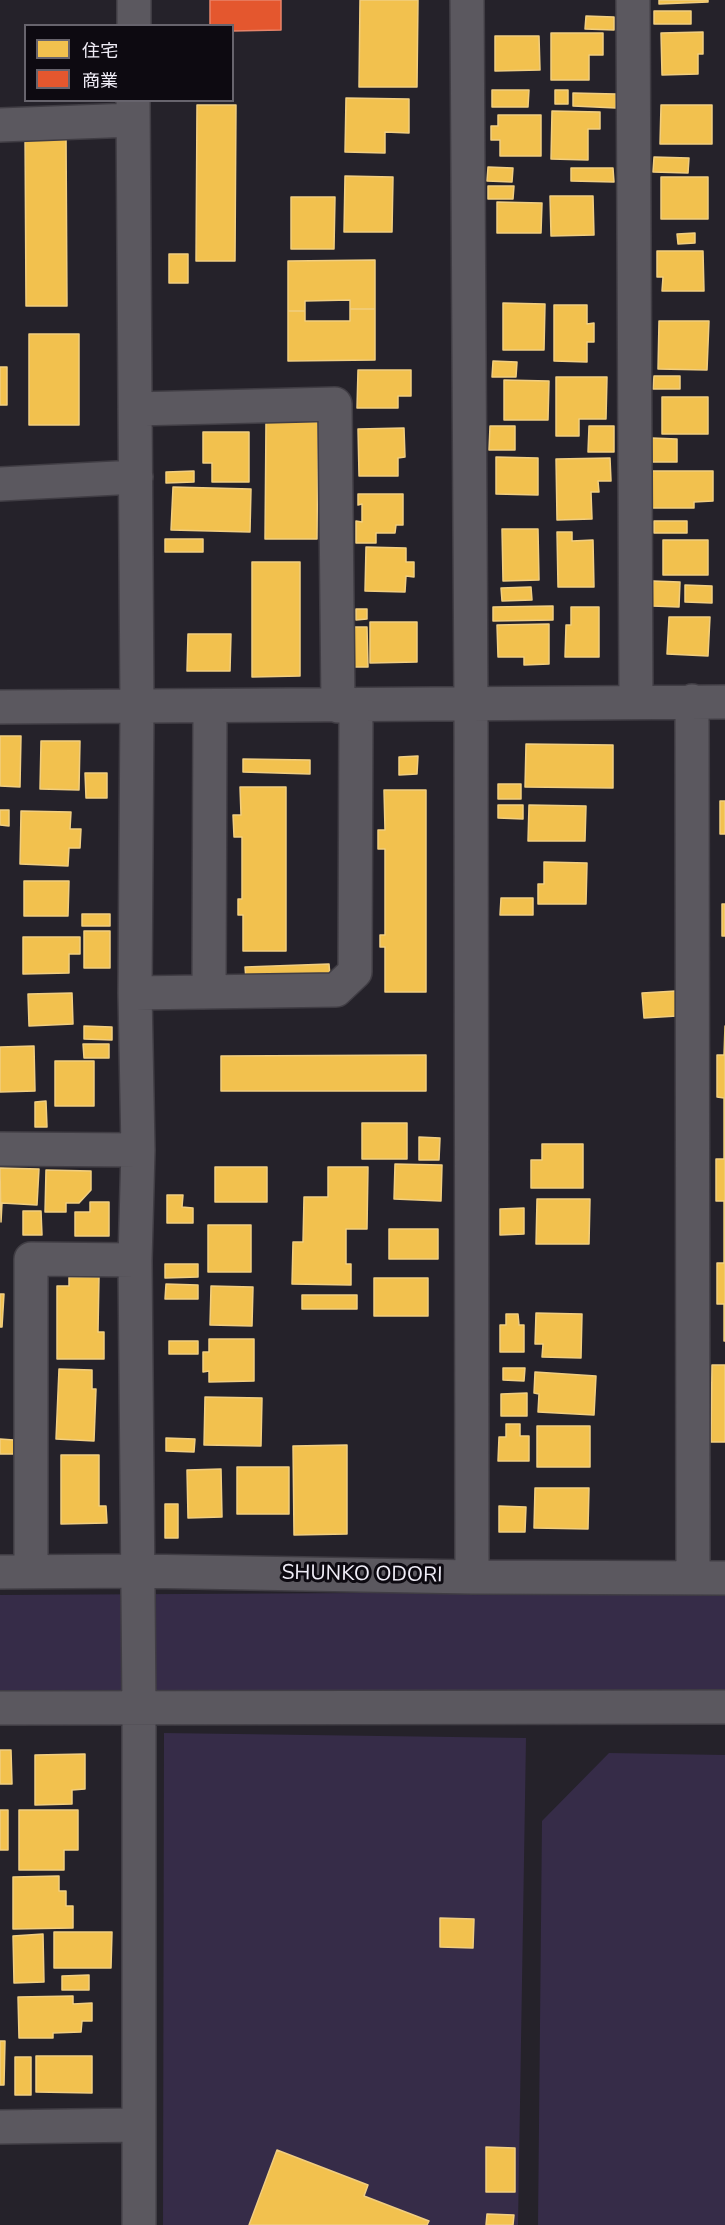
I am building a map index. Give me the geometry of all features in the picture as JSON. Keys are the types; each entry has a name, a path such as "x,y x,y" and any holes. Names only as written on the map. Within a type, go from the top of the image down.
{"street":[{"path":"134,0 134,24"},
{"path":"467,0 472,1577"},
{"path":"633,0 636,702"},
{"path":"0,124 133,110 137,708 135,993 138,1150 135,1260 139,1707 139,2225"},
{"path":"135,409 335,404 355,972 336,990 135,993"},
{"path":"0,484 136,477"},
{"path":"692,701 693,1577"},
{"path":"0,707 137,708 725,702"},
{"path":"209,992 210,707"},
{"path":"0,1149 138,1150"},
{"path":"16,1572 31,1258 135,1260"},
{"name":"SHUNKO ODORI","path":"16,1572 138,1571 472,1577 725,1578"},
{"path":"0,1708 725,1707"},
{"path":"0,2127 140,2125"}],"shaded area":[{"path":"725,1591 725,1692 0,1693 0,1595"},
{"path":"164,1733 526,1738 518,2225 163,2225"},
{"path":"609,1753 725,1755 725,2225 538,2225 542,1821"}],"building: 住宅":[{"path":"360,0 418,0 417,87 359,87"},
{"path":"659,0 708,0 708,2 659,4"},
{"path":"654,11 691,11 691,24 654,24"},
{"path":"586,16 614,17 614,30 585,29"},
{"path":"703,32 703,54 698,54 698,74 662,75 661,33"},
{"path":"551,33 603,33 603,55 589,55 589,80 551,80"},
{"path":"495,36 539,36 540,70 495,71"},
{"path":"492,90 529,90 528,107 492,107"},
{"path":"555,90 568,90 568,104 555,104"},
{"path":"573,93 616,94 616,108 573,106"},
{"path":"346,98 409,99 409,133 385,132 385,153 345,152"},
{"path":"197,105 236,105 235,261 196,261"},
{"path":"661,105 712,105 712,144 660,144"},
{"path":"552,111 600,112 600,129 588,129 588,160 551,159"},
{"path":"498,115 541,115 541,156 500,156 500,140 491,140 491,126 498,126"},
{"path":"25,131 66,131 67,306 26,306"},
{"path":"654,157 689,158 688,173 653,172"},
{"path":"488,167 513,168 512,182 487,181"},
{"path":"571,168 613,168 614,182 571,181"},
{"path":"345,176 393,177 392,232 344,232"},
{"path":"661,177 708,177 708,219 661,219"},
{"path":"488,186 514,186 513,199 488,199"},
{"path":"550,196 593,196 594,235 551,236"},
{"path":"291,197 335,197 334,249 291,249"},
{"path":"497,202 542,203 541,233 497,233"},
{"path":"695,233 695,243 678,244 677,234"},
{"path":"657,251 703,251 704,291 662,291 663,277 657,277"},
{"path":"169,254 188,254 188,283 169,283"},
{"path":"375,260 375,309 350,309 350,300 305,301 305,311 288,311 288,261"},
{"path":"503,303 545,304 544,350 503,350"},
{"path":"554,305 587,305 587,324 594,323 594,342 587,342 587,362 554,361"},
{"path":"350,309 375,309 375,360 288,361 288,311 305,311 305,321 350,321"},
{"path":"659,321 709,321 707,370 658,369"},
{"path":"29,334 79,334 79,425 29,425"},
{"path":"493,361 517,362 516,377 492,377"},
{"path":"0,367 7,367 7,405 0,405"},
{"path":"358,370 411,370 411,396 398,396 398,408 357,408"},
{"path":"654,376 680,376 680,389 653,389"},
{"path":"556,377 607,377 606,419 579,419 579,436 556,436"},
{"path":"504,380 549,381 548,420 504,420"},
{"path":"662,397 708,397 708,434 662,434"},
{"path":"266,421 318,422 317,539 265,539"},
{"path":"490,426 515,426 515,450 489,450"},
{"path":"589,426 614,426 614,452 588,452"},
{"path":"404,428 405,457 398,458 398,476 359,476 358,429"},
{"path":"203,432 249,432 249,482 212,482 212,463 203,463"},
{"path":"652,438 677,439 677,462 652,462"},
{"path":"496,457 538,458 538,495 496,494"},
{"path":"610,458 611,481 598,481 599,492 591,492 592,519 557,520 556,459"},
{"path":"194,471 194,482 166,483 166,472"},
{"path":"649,471 713,471 713,501 694,502 694,508 649,508"},
{"path":"173,487 251,489 250,532 171,530"},
{"path":"358,494 403,494 403,525 396,525 395,533 376,533 376,543 356,543 356,521 362,522 362,504 358,505"},
{"path":"654,521 687,521 687,533 654,533"},
{"path":"502,529 538,529 539,580 503,581"},
{"path":"557,532 572,532 572,541 593,540 594,587 558,587"},
{"path":"165,539 203,539 203,552 165,552"},
{"path":"663,540 708,540 708,575 663,575"},
{"path":"366,547 406,548 406,562 414,562 414,577 406,576 405,592 365,591"},
{"path":"252,562 300,562 300,676 252,677"},
{"path":"653,581 680,582 679,607 652,606"},
{"path":"685,585 712,586 712,603 685,602"},
{"path":"531,587 532,600 502,601 501,588"},
{"path":"553,606 553,620 493,621 493,607"},
{"path":"571,607 599,607 599,657 565,657 566,625 571,625"},
{"path":"356,609 367,609 367,619 356,620"},
{"path":"669,617 710,617 708,656 667,654"},
{"path":"370,622 417,622 417,662 370,663"},
{"path":"549,624 549,664 524,665 524,657 498,657 497,625"},
{"path":"354,627 367,627 368,667 354,667"},
{"path":"188,634 231,634 230,671 187,671"},
{"path":"0,736 21,736 20,787 0,786"},
{"path":"41,741 80,741 79,790 40,789"},
{"path":"526,744 613,745 613,788 525,787"},
{"path":"418,756 417,774 399,775 399,757"},
{"path":"243,759 310,760 310,774 243,772"},
{"path":"85,773 107,773 107,798 86,798"},
{"path":"498,784 521,784 521,799 498,799"},
{"path":"240,787 286,787 286,951 243,951 243,915 238,915 238,899 242,899 242,837 234,837 233,815 241,815"},
{"path":"384,790 426,790 426,992 385,992 385,947 380,947 380,935 385,935 385,849 378,849 378,830 385,830"},
{"path":"720,801 725,801 725,834 720,834"},
{"path":"498,805 523,805 523,819 498,818"},
{"path":"529,805 586,806 585,841 528,841"},
{"path":"0,810 9,810 9,826 0,825"},
{"path":"21,811 71,812 70,829 81,829 80,848 69,848 68,866 20,864"},
{"path":"544,862 587,863 586,904 538,904 538,884 544,884"},
{"path":"24,881 69,881 68,916 24,916"},
{"path":"501,898 533,898 533,915 500,915"},
{"path":"722,904 725,904 725,936 722,936"},
{"path":"82,914 110,914 110,926 82,926"},
{"path":"84,931 110,931 110,968 84,968"},
{"path":"23,937 80,937 80,954 69,954 69,973 23,974"},
{"path":"329,964 330,976 246,980 245,967"},
{"path":"676,991 677,1016 644,1018 642,993"},
{"path":"72,993 73,1024 29,1026 28,994"},
{"path":"84,1026 112,1027 112,1040 84,1039"},
{"path":"725,1026 724,1341 724,1304 717,1304 717,1263 724,1263 724,1201 716,1201 716,1159 724,1159 724,1098 717,1097 717,1055 724,1055"},
{"path":"83,1044 109,1044 109,1058 84,1058"},
{"path":"34,1046 35,1091 0,1092 0,1047"},
{"path":"426,1055 426,1091 221,1091 221,1056"},
{"path":"55,1061 94,1061 94,1106 55,1106"},
{"path":"46,1101 47,1127 35,1127 35,1102"},
{"path":"362,1123 407,1123 407,1159 362,1159"},
{"path":"419,1137 440,1138 439,1160 419,1160"},
{"path":"542,1144 583,1144 583,1188 531,1188 531,1160 542,1160"},
{"path":"395,1164 442,1165 441,1201 394,1199"},
{"path":"215,1167 267,1167 267,1202 215,1202"},
{"path":"328,1167 368,1167 367,1229 346,1229 346,1264 351,1264 351,1285 292,1284 293,1242 303,1242 304,1197 328,1197"},
{"path":"0,1168 39,1169 37,1205 2,1203 1,1222"},
{"path":"46,1170 91,1171 91,1190 79,1203 66,1203 66,1212 45,1212"},
{"path":"167,1195 183,1195 182,1207 193,1208 193,1223 167,1223"},
{"path":"537,1199 590,1199 589,1244 536,1244"},
{"path":"90,1202 109,1202 109,1236 75,1236 75,1212 90,1212"},
{"path":"524,1208 524,1234 500,1235 500,1209"},
{"path":"23,1211 41,1211 42,1235 23,1235"},
{"path":"208,1225 251,1225 251,1272 208,1272"},
{"path":"389,1229 438,1229 438,1259 389,1259"},
{"path":"165,1264 198,1264 198,1277 165,1278"},
{"path":"69,1277 99,1277 98,1332 104,1332 104,1359 57,1359 57,1286 69,1286"},
{"path":"374,1278 428,1278 428,1316 374,1316"},
{"path":"166,1284 198,1285 198,1299 165,1299"},
{"path":"211,1286 253,1287 252,1326 210,1325"},
{"path":"0,1294 4,1294 2,1327 0,1327"},
{"path":"302,1295 357,1295 357,1309 302,1309"},
{"path":"536,1313 582,1314 581,1358 542,1357 543,1344 535,1344"},
{"path":"506,1314 518,1314 519,1325 524,1325 524,1352 500,1352 500,1325 506,1325"},
{"path":"209,1339 254,1339 254,1381 209,1382 209,1371 203,1372 203,1352 209,1352"},
{"path":"169,1341 198,1341 198,1354 169,1354"},
{"path":"712,1365 725,1365 725,1442 711,1442"},
{"path":"503,1368 525,1368 524,1381 503,1380"},
{"path":"59,1369 92,1370 92,1389 96,1389 94,1441 56,1439"},
{"path":"535,1372 596,1376 594,1415 538,1412 539,1394 534,1393"},
{"path":"527,1393 527,1416 501,1416 501,1394"},
{"path":"205,1397 262,1398 261,1446 204,1445"},
{"path":"506,1424 520,1424 520,1436 529,1436 529,1461 498,1461 499,1437 506,1437"},
{"path":"537,1426 590,1426 590,1467 537,1467"},
{"path":"166,1438 195,1439 194,1452 166,1451"},
{"path":"0,1439 14,1440 14,1454 0,1454"},
{"path":"347,1445 347,1534 294,1535 293,1446"},
{"path":"61,1455 99,1455 99,1506 106,1506 107,1523 61,1524"},
{"path":"237,1467 289,1467 289,1514 237,1514"},
{"path":"221,1469 222,1517 188,1518 187,1470"},
{"path":"535,1488 589,1488 588,1529 534,1528"},
{"path":"165,1504 178,1504 178,1538 165,1538"},
{"path":"499,1506 526,1507 525,1532 499,1532"},
{"path":"0,1750 11,1750 12,1784 0,1784"},
{"path":"85,1754 85,1789 72,1790 72,1804 35,1805 35,1755"},
{"path":"0,1810 8,1810 8,1850 0,1850"},
{"path":"19,1810 78,1810 78,1850 64,1850 64,1870 19,1870"},
{"path":"59,1876 59,1891 66,1891 66,1906 73,1906 73,1928 13,1929 13,1877"},
{"path":"440,1918 474,1919 473,1948 440,1947"},
{"path":"54,1932 112,1932 111,1968 54,1968"},
{"path":"43,1934 44,1982 14,1983 13,1936"},
{"path":"89,1975 89,1990 62,1990 62,1976"},
{"path":"73,1996 73,2004 92,2003 92,2021 82,2021 81,2032 53,2033 53,2038 19,2038 18,1997"},
{"path":"0,2041 5,2041 4,2085 0,2085"},
{"path":"36,2056 92,2056 92,2093 36,2092"},
{"path":"15,2057 31,2057 31,2095 15,2095"},
{"path":"486,2147 515,2148 515,2192 486,2192"},
{"path":"277,2150 368,2185 364,2196 429,2221 427,2225 249,2225"},
{"path":"487,2214 514,2215 513,2225 486,2225"}],"building: 商業":[{"path":"210,0 281,0 281,30 234,31 234,24 210,24"}]}
